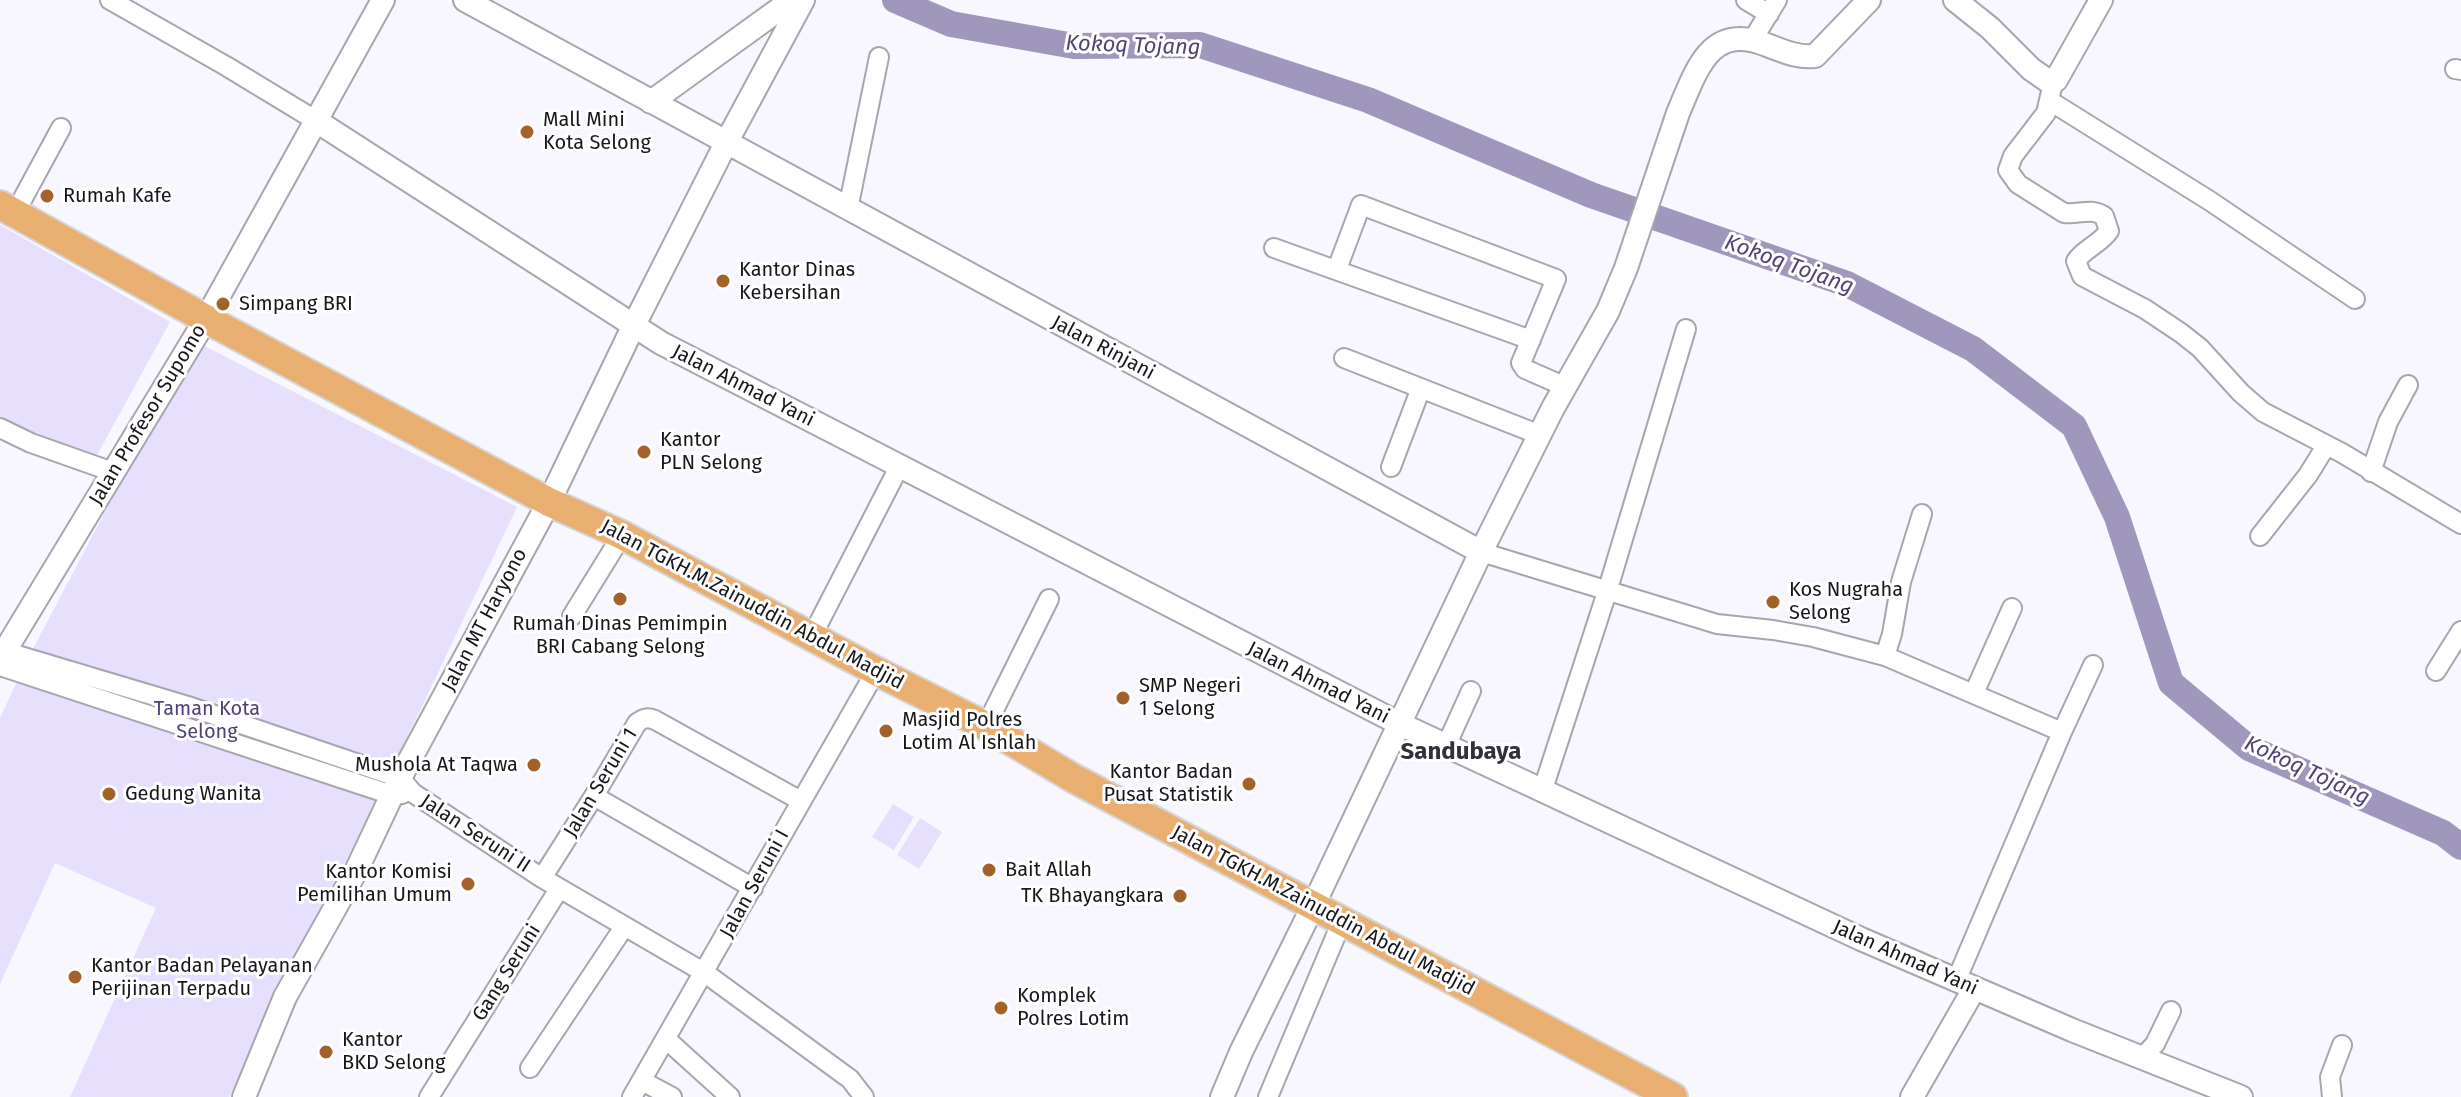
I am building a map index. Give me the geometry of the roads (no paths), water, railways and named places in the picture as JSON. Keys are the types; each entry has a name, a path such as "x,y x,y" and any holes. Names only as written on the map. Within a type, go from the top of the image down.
{"main road":[{"name":"Jalan TGKH.M.Zainuddin Abdul Madjid","path":"7,209 549,502 622,535 876,671 986,726 1073,778 1673,1097"}],"street":[{"path":"110,0 315,120"},
{"name":"Jalan Profesor Supomo","path":"1,657 206,319 383,0"},
{"name":"Jalan Rinjani","path":"465,0 1481,552"},
{"path":"651,102 792,0"},
{"name":"Jalan MT Haryono","path":"244,1097 285,997 402,789 549,502 726,143 803,0"},
{"path":"1746,0 1773,7 1753,39"},
{"path":"1222,1097 1481,552 1608,311 1689,88 1710,51 1735,37 1753,39 1792,54 1815,56 1869,0"},
{"path":"1955,0 2048,82 2052,92 2355,299"},
{"path":"2101,0 2052,92 2046,113 2013,156 2008,170 2018,184 2064,213 2090,210 2104,216 2109,231 2076,261 2082,276 2145,309 2181,333 2200,348 2252,404 2461,524"},
{"path":"848,209 879,57"},
{"name":"Jalan Ahmad Yani","path":"315,120 633,327 1400,724 1965,985 2241,1097"},
{"path":"7,209 61,128"},
{"path":"1337,269 1361,205 1556,279 1521,363 1525,369 1566,387"},
{"path":"1274,248 1531,340"},
{"path":"1542,792 1607,592 1686,329"},
{"path":"1344,358 1540,435"},
{"path":"2371,472 2388,422 2408,385"},
{"path":"1391,467 1421,388"},
{"path":"0,428 31,443 113,472"},
{"path":"2260,536 2308,475 2326,446"},
{"path":"812,636 899,467"},
{"path":"1885,656 1901,582 1922,514"},
{"path":"572,616 622,535"},
{"path":"1481,552 1717,624 1813,637 1885,656 2062,732"},
{"path":"986,726 1049,599"},
{"path":"1974,693 2012,608"},
{"path":"2436,671 2461,631"},
{"name":"Jalan Seruni II","path":"1,657 188,706 402,789 559,889 705,973 850,1079 864,1097"},
{"path":"1912,1097 1965,985 2062,732 2093,665"},
{"name":"Jalan Seruni I","path":"637,1089 876,671"},
{"path":"1446,746 1471,691"},
{"name":"Jalan Seruni 1","path":"542,878 637,723 648,718 801,801"},
{"path":"594,796 753,888"},
{"name":"Gang Seruni","path":"429,1097 559,889"},
{"path":"1268,1097 1342,921"},
{"path":"530,1068 624,927"},
{"path":"2142,1058 2155,1044 2171,1011"},
{"path":"666,1039 730,1097"},
{"path":"2332,1097 2330,1077 2342,1045"},
{"path":"637,1089 672,1097"}],"waterway":[{"name":"Kokoq Tojang","path":"895,0 951,24 1074,46 1200,45 1368,100 1591,195 1847,284 1973,349 2074,426 2117,517 2171,683 2249,748 2443,833 2461,847"}],"place":[{"name":"Mall Mini Kota Selong","path":"527,132"},
{"name":"Rumah Kafe","path":"47,196"},
{"name":"Kantor Dinas Kebersihan","path":"723,281"},
{"name":"Simpang BRI","path":"223,304"},
{"name":"Kantor PLN Selong","path":"644,452"},
{"name":"Rumah Dinas Pemimpin BRI Cabang Selong","path":"620,599"},
{"name":"Kos Nugraha Selong","path":"1773,602"},
{"name":"SMP Negeri 1 Selong","path":"1123,698"},
{"name":"Masjid Polres Lotim Al Ishlah","path":"886,731"},
{"name":"Mushola At Taqwa","path":"534,765"},
{"name":"Kantor Badan Pusat Statistik","path":"1249,784"},
{"name":"Gedung Wanita","path":"109,794"},
{"name":"Bait Allah","path":"989,870"},
{"name":"Kantor Komisi Pemilihan Umum","path":"468,884"},
{"name":"TK Bhayangkara","path":"1180,896"},
{"name":"Kantor Badan Pelayanan Perijinan Terpadu","path":"75,977"},
{"name":"Komplek Polres Lotim","path":"1001,1008"},
{"name":"Kantor BKD Selong","path":"326,1052"}],"district":[{"name":"Sandubaya","path":"1461,752"}],"park label":[{"name":"Taman Kota Selong","path":"207,720"}]}
